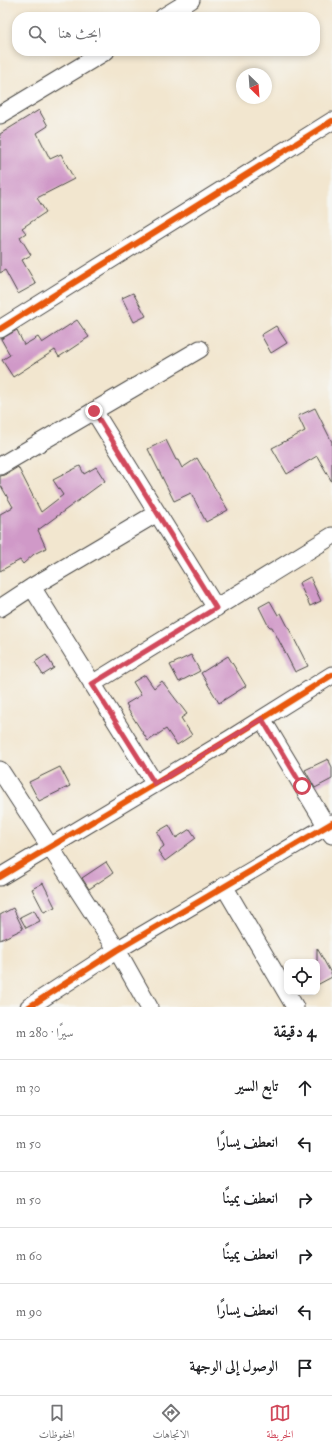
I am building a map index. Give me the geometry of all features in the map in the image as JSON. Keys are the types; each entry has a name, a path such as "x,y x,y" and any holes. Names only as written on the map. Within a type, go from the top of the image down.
{"street":[{"path":"171,12 191,0"},
{"path":"0,115 98,56"},
{"path":"0,329 332,121"},
{"path":"0,466 200,349"},
{"path":"94,411 216,608"},
{"path":"0,608 157,513"},
{"path":"92,684 332,536"},
{"path":"32,588 155,784"},
{"path":"0,877 51,848 332,675"},
{"path":"29,1007 117,950 224,886 330,828 262,719"},
{"path":"0,770 117,950 149,1007"},
{"path":"224,886 296,1007"}],"building":[{"path":"39,110 48,126 37,133 50,159 61,154 74,179 37,198 46,212 22,228 26,233 20,237 31,255 22,260 36,284 18,294 5,270 0,273 0,134"},
{"path":"133,293 146,316 134,322 122,298"},
{"path":"77,320 89,337 59,357 55,350 13,377 2,360 10,355 1,339 17,330 24,345 38,337 42,343"},
{"path":"276,326 287,343 271,353 261,335"},
{"path":"315,408 332,442 332,482 317,456 287,474 272,448 305,431 298,416"},
{"path":"166,440 176,460 178,460 182,468 197,458 228,510 206,522 191,493 174,501 148,449"},
{"path":"80,466 84,474 96,467 105,481 38,530 46,548 34,554 23,564 20,560 0,571 0,514 13,507 0,484 0,476 5,475 18,467 41,512 63,495 53,480"},
{"path":"310,577 321,601 310,606 299,583"},
{"path":"270,601 278,615 281,613 308,666 295,672 272,627 268,625 259,607"},
{"path":"46,655 54,668 43,675 35,662"},
{"path":"191,655 200,671 179,682 170,665"},
{"path":"228,656 246,686 219,703 201,673"},
{"path":"145,675 154,688 162,681 187,714 181,718 192,735 177,745 166,729 148,741 127,708 128,707 126,704 141,695 133,682"},
{"path":"328,759 332,767 332,779 315,788 305,770"},
{"path":"60,767 70,786 39,801 29,782"},
{"path":"169,825 176,838 190,829 196,838 165,861 158,851 164,846 157,832"},
{"path":"106,862 113,873 89,889 82,878"},
{"path":"43,883 55,907 44,912 32,889"},
{"path":"13,908 23,929 0,940 0,915"},
{"path":"34,910 40,921 26,928 20,917"},
{"path":"317,948 332,975 332,977 320,983 320,959 317,959"}],"cycle path":[{"path":"0,329 332,121"},
{"path":"0,877 230,739 332,675"},
{"path":"29,1007 117,950 332,823"}],"route":[{"path":"94,411 216,608 92,684 155,784 262,719 302,786"}]}
